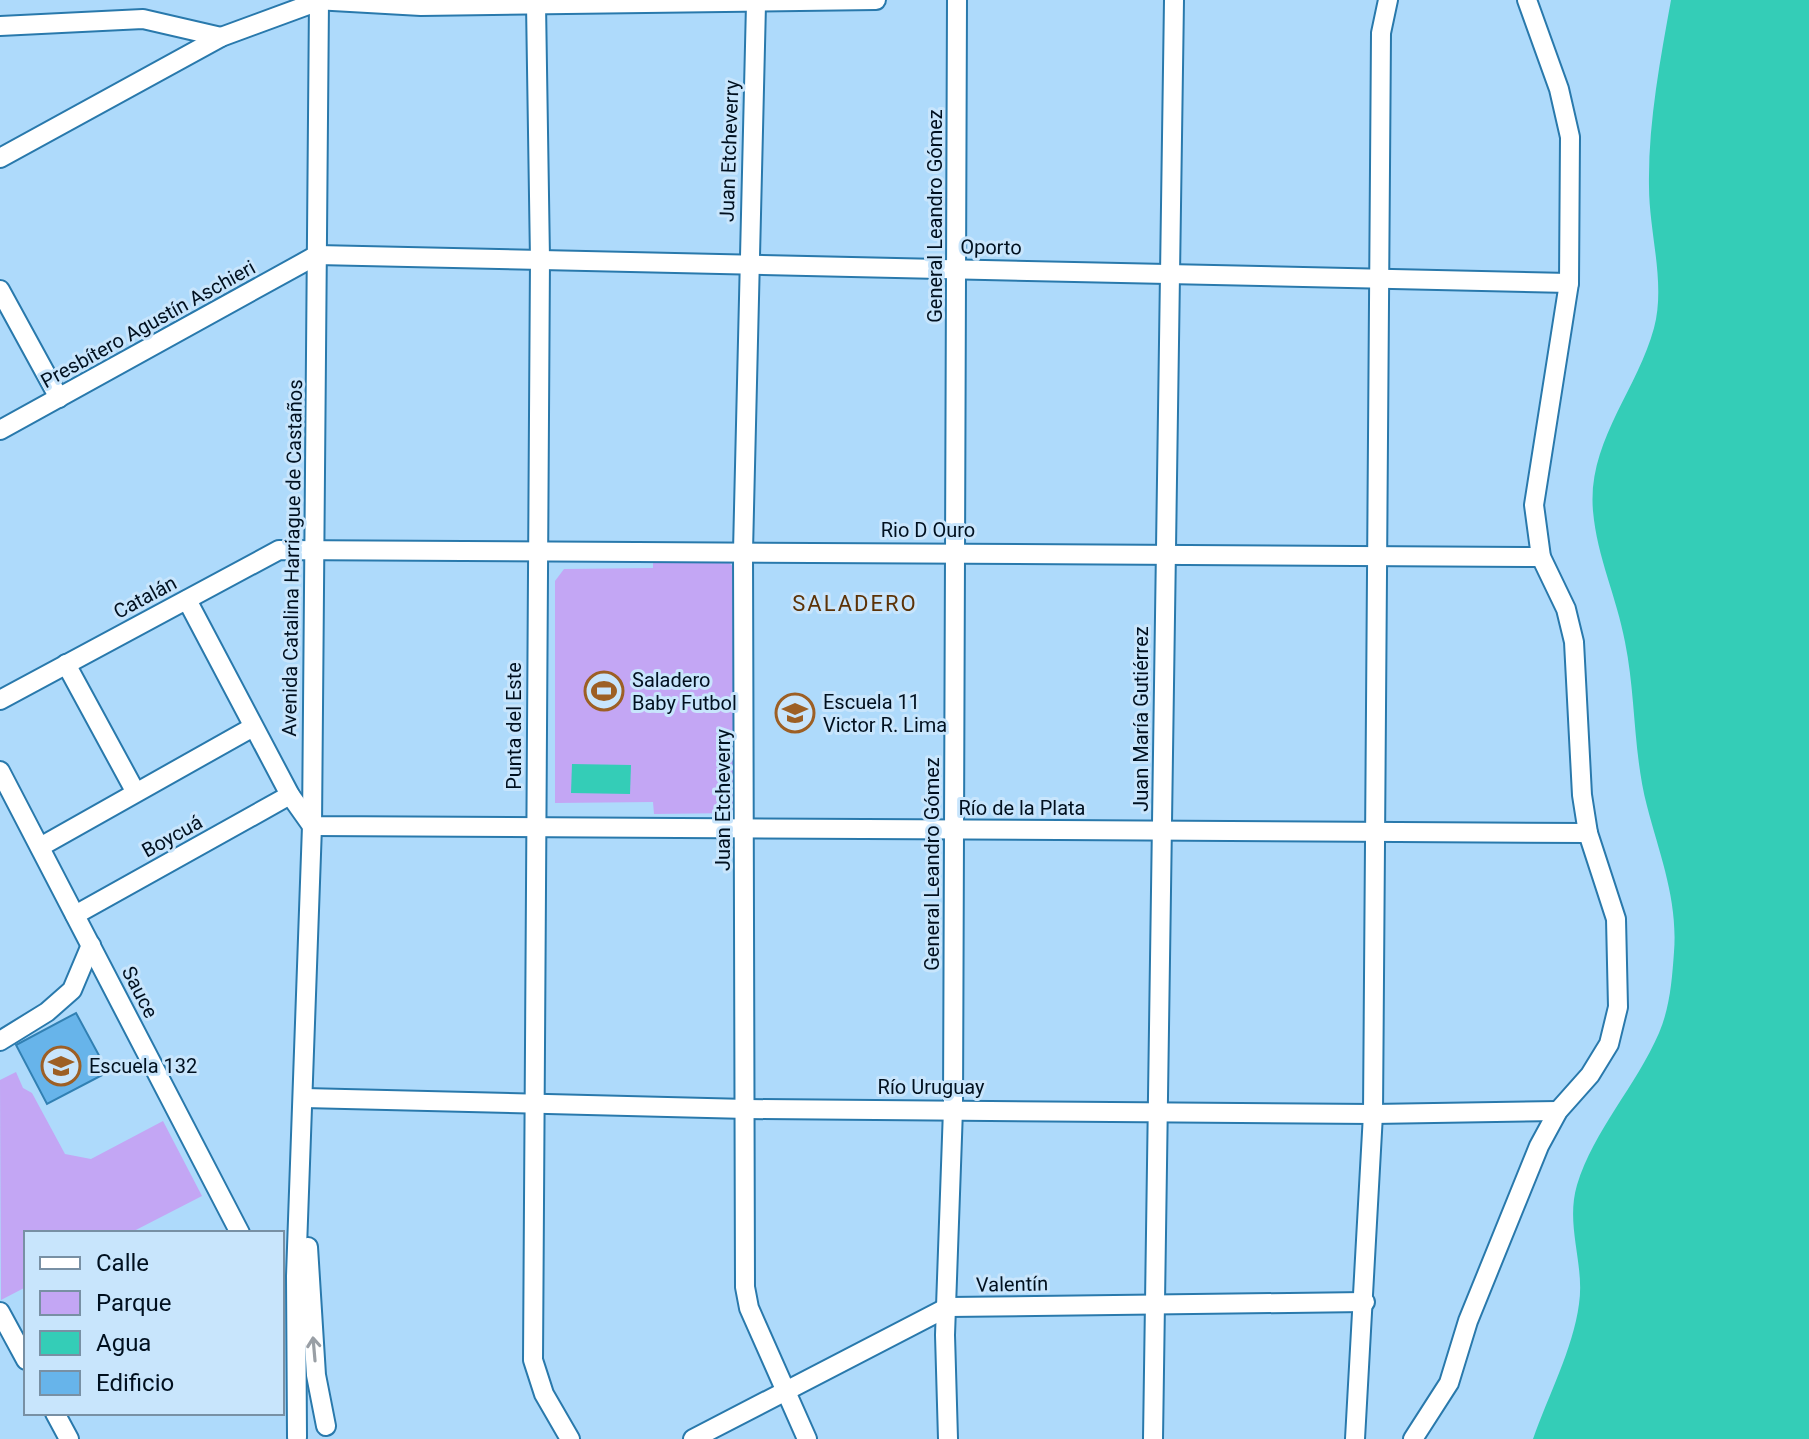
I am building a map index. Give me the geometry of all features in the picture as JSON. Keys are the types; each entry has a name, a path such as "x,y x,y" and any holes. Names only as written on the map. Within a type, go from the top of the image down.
{"street":[{"path":"0,158 221,37 318,0 421,6 876,0"},
{"name":"Avenida Catalina Harriague de Castaños","path":"297,1438 296,1285 312,826 318,0"},
{"name":"General Leandro Gómez","path":"948,1439 945,1335 953,1109 957,0"},
{"name":"Juan María Gutiérrez","path":"1153,1439 1152,1303 1160,1112 1164,554 1174,0"},
{"path":"1355,1439 1365,1302 1373,1114 1377,279 1381,33 1388,0"},
{"path":"1413,1439 1449,1383 1480,1292 1539,1146 1558,1111 1590,1075 1609,1044 1618,1007 1616,919 1588,833 1582,795 1574,642 1566,609 1541,557 1534,505 1569,283 1570,137 1559,89 1527,0"},
{"name":"Juan Etcheverry","path":"763,2 747,264 743,551 747,1109 745,1287 749,1308 807,1439"},
{"name":"Punta del Este","path":"536,4 540,259 533,1360 544,1394 570,1439"},
{"path":"0,26 143,19 221,37"},
{"name":"Oporto","path":"317,255 1569,283"},
{"name":"Presbítero Agustín Aschieri","path":"0,430 317,255"},
{"path":"0,290 59,398"},
{"name":"Rio D Ouro","path":"314,548 1541,557"},
{"name":"Catalán","path":"0,700 279,550 314,548"},
{"path":"187,600 290,795 312,826"},
{"path":"66,664 135,791"},
{"path":"40,847 253,727"},
{"name":"Sauce","path":"0,771 239,1231"},
{"name":"Boycuá","path":"75,915 290,795"},
{"name":"Río de la Plata","path":"312,826 1588,833"},
{"path":"0,1041 47,1012 72,990 91,945"},
{"name":"Río Uruguay","path":"304,1107 534,1105 1373,1114 1558,1111"},
{"name":"Avenida Catalina Harriague de Castaños","path":"296,1285 329,1432"},
{"name":"Valentín","path":"693,1439 948,1307 1365,1302"},
{"path":"0,1312 24,1356"},
{"path":"56,1415 69,1439"},
{"name":"Avenida Catalina Harriague de Castaños","path":"297,1438 308,1423 329,1432"}],"green space":[{"path":"725,558 734,568 735,813 654,814 653,802 555,803 555,581 564,569 653,568 653,559"},
{"path":"16,1072 23,1088 32,1093 65,1154 91,1159 163,1121 202,1196 134,1231 24,1231 24,1288 1,1300 0,1080"}],"water":[{"path":"1671,0 1809,0 1809,1439 1533,1439 1566,1355 1579,1304 1580,1274 1573,1215 1577,1185 1604,1127 1659,1033 1668,1003 1672,973 1675,933 1671,896 1642,786 1625,642 1593,511 1593,486 1605,439 1646,351 1657,311 1658,276 1650,204 1650,139"},
{"path":"572,764 631,765 630,794 571,793"}],"building":[{"path":"76,1013 108,1072 47,1104 16,1045"}],"place":[{"name":"Saladero Baby Futbol","path":"604,691"},
{"name":"Escuela 11 Victor R. Lima","path":"795,713"},
{"name":"Escuela 132","path":"61,1066"}],"district":[{"name":"SALADERO","path":"855,603"}]}
